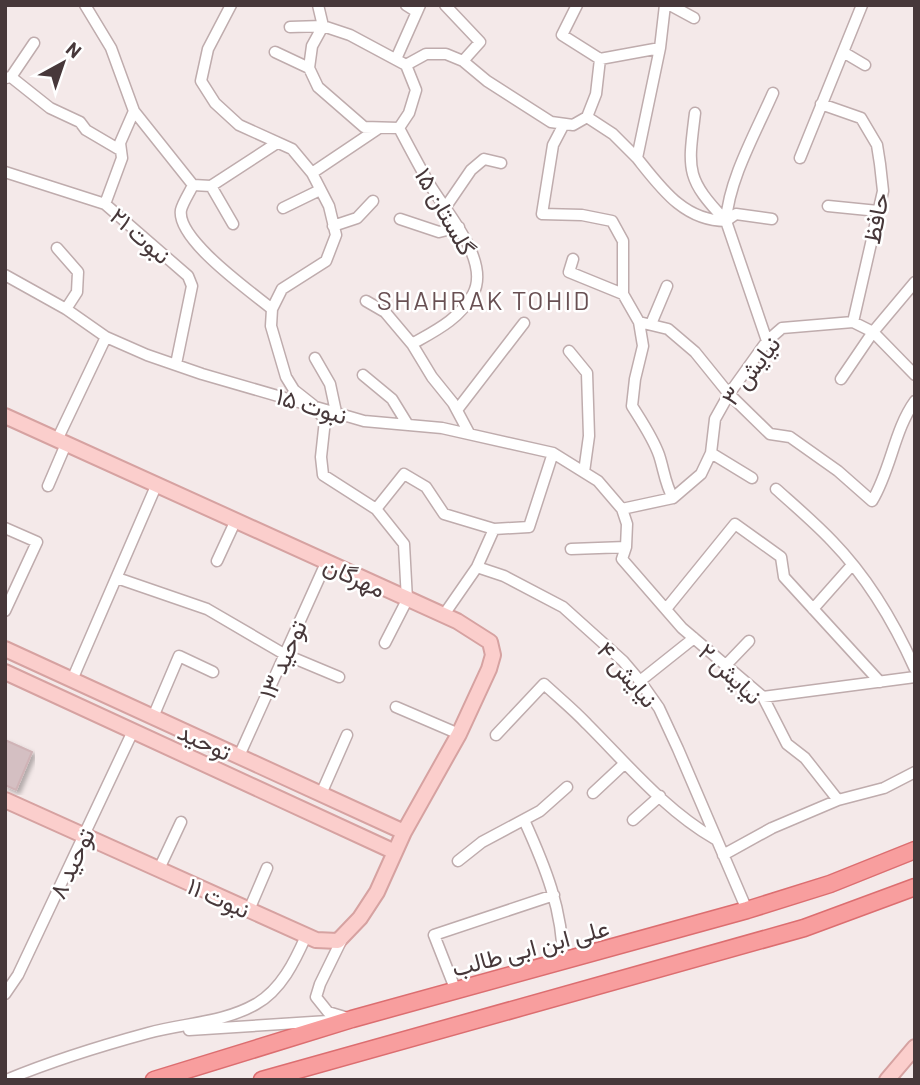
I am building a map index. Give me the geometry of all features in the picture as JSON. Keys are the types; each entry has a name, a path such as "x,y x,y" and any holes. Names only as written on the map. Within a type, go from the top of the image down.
{"main road":[{"name":"علی ابن ابی طالب","path":"154,1080 352,1020 747,910 830,884 915,850"},
{"path":"262,1080 793,932 915,887"}],"street":[{"path":"231,5 208,49 201,81 215,103 239,125 292,149 312,173 329,206 336,235 326,261 282,289 272,309 271,326 286,377 294,390 313,405 325,420 321,457 323,475 376,509 404,544 407,600 385,643"},
{"path":"290,27 323,26 350,35 406,65 416,90 409,113 399,128 364,127 318,87 309,68 312,46 323,26 317,5"},
{"path":"396,59 419,9 406,5"},
{"path":"445,5 480,42 463,61"},
{"path":"577,5 562,35 600,59 660,48"},
{"path":"637,158 668,5 694,18"},
{"path":"800,158 862,5"},
{"path":"87,6 111,48 134,111 193,185 211,186 277,143"},
{"path":"34,43 8,77 50,108 80,122 86,130 120,150"},
{"path":"275,52 309,68"},
{"path":"843,52 865,65"},
{"path":"406,65 426,54 446,54 463,61 551,122 573,125 587,117 596,94 600,59"},
{"path":"726,221 727,205 773,93"},
{"name":"حافظ","path":"821,104 861,118 877,145 883,191 853,322"},
{"path":"105,204 122,158 120,143 134,111"},
{"path":"695,113 690,160 696,185 726,221 767,341"},
{"path":"587,117 613,135 689,214 715,221 726,221 736,214 772,219"},
{"path":"564,124 553,145 542,214 582,215 612,221 623,241 623,294 639,321 643,346 632,407 648,431 659,455 666,485 673,498"},
{"path":"312,173 380,128"},
{"name":"گلستان ۱۵","path":"399,128 445,208 459,226 477,266 475,292 457,316 412,344"},
{"path":"445,208 471,170 484,159 501,163"},
{"name":"نبوت ۲۱","path":"5,172 105,204 191,281 176,364"},
{"path":"193,185 181,210 182,223 201,251 272,309"},
{"path":"211,186 233,224"},
{"path":"283,208 320,190"},
{"path":"333,226 357,218 373,201"},
{"path":"828,206 878,211"},
{"path":"400,219 439,232 459,226"},
{"path":"57,248 78,272 77,292 66,309"},
{"path":"573,259 569,272 623,294"},
{"name":"نبوت ۱۵","path":"5,275 66,309 106,337 202,374 365,421 442,428 553,453 598,481 622,509"},
{"path":"841,379 873,332 915,282"},
{"path":"650,324 667,286"},
{"path":"366,301 385,312 412,344 469,433"},
{"path":"639,321 668,329 695,352 729,394 770,434 790,438 838,471 872,501 881,487 907,412 915,401"},
{"path":"853,322 873,332 914,370"},
{"name":"نیایش ۳","path":"622,509 673,498 701,474 711,453 715,419 729,394 767,341 782,328 853,322"},
{"path":"457,411 524,323"},
{"path":"48,486 62,442 106,337"},
{"path":"569,351 587,373 589,436 584,472"},
{"path":"315,358 330,384 336,412"},
{"path":"363,375 392,399 408,425"},
{"name":"مهرگان","path":"5,415 457,621 490,642 493,655 489,669 459,734 395,852"},
{"path":"376,509 404,474 426,486 444,514 494,529 529,527 553,453"},
{"path":"711,453 752,478"},
{"path":"72,680 156,486"},
{"path":"776,489 832,541 852,565 895,625 915,669"},
{"name":"نیایش ۲","path":"622,509 627,524 626,547 622,559 694,638 763,696 787,744 805,758 838,800"},
{"path":"217,561 235,522"},
{"path":"666,609 734,524 781,557 784,577 880,682"},
{"path":"5,528 37,542 5,611"},
{"path":"443,615 477,567 494,529"},
{"path":"570,549 626,547"},
{"name":"توحید ۱۳","path":"239,757 326,563"},
{"path":"813,609 852,565"},
{"name":"نیایش ۴","path":"477,567 505,576 563,607 623,661 640,681 664,718 747,910"},
{"path":"117,578 207,609 284,654 339,677"},
{"path":"640,681 694,638"},
{"path":"726,665 749,641"},
{"name":"توحید","path":"5,649 404,832"},
{"path":"153,717 179,656 212,672"},
{"name":"توحید","path":"5,672 395,852"},
{"path":"763,696 915,677"},
{"path":"496,735 544,684 689,824 716,839"},
{"path":"396,707 459,734"},
{"name":"توحید ۸","path":"5,994 18,975 133,731"},
{"path":"321,794 347,735"},
{"path":"593,793 624,764"},
{"path":"723,855 772,828 838,800 884,789 915,772"},
{"path":"458,861 482,842 540,811 567,787"},
{"path":"633,820 660,796"},
{"name":"نبوت ۱۱","path":"5,800 306,936 316,940 338,941 343,936"},
{"path":"524,820 546,868 554,895 563,939 564,961"},
{"path":"159,869 181,822"},
{"path":"352,1020 328,1012 316,997 343,936 360,918 377,892 395,852"},
{"path":"249,910 267,868"},
{"path":"456,991 434,935 554,895"},
{"path":"6,1080 41,1065 150,1032 232,1016 259,1003 280,983 296,960 306,936"},
{"path":"150,1032 352,1020"},
{"path":"887,1080 915,1047"}],"building":[{"path":"5,740 32,752 16,790 5,785"}],"district":[{"name":"SHAHRAK TOHID","path":"484,299"}]}
